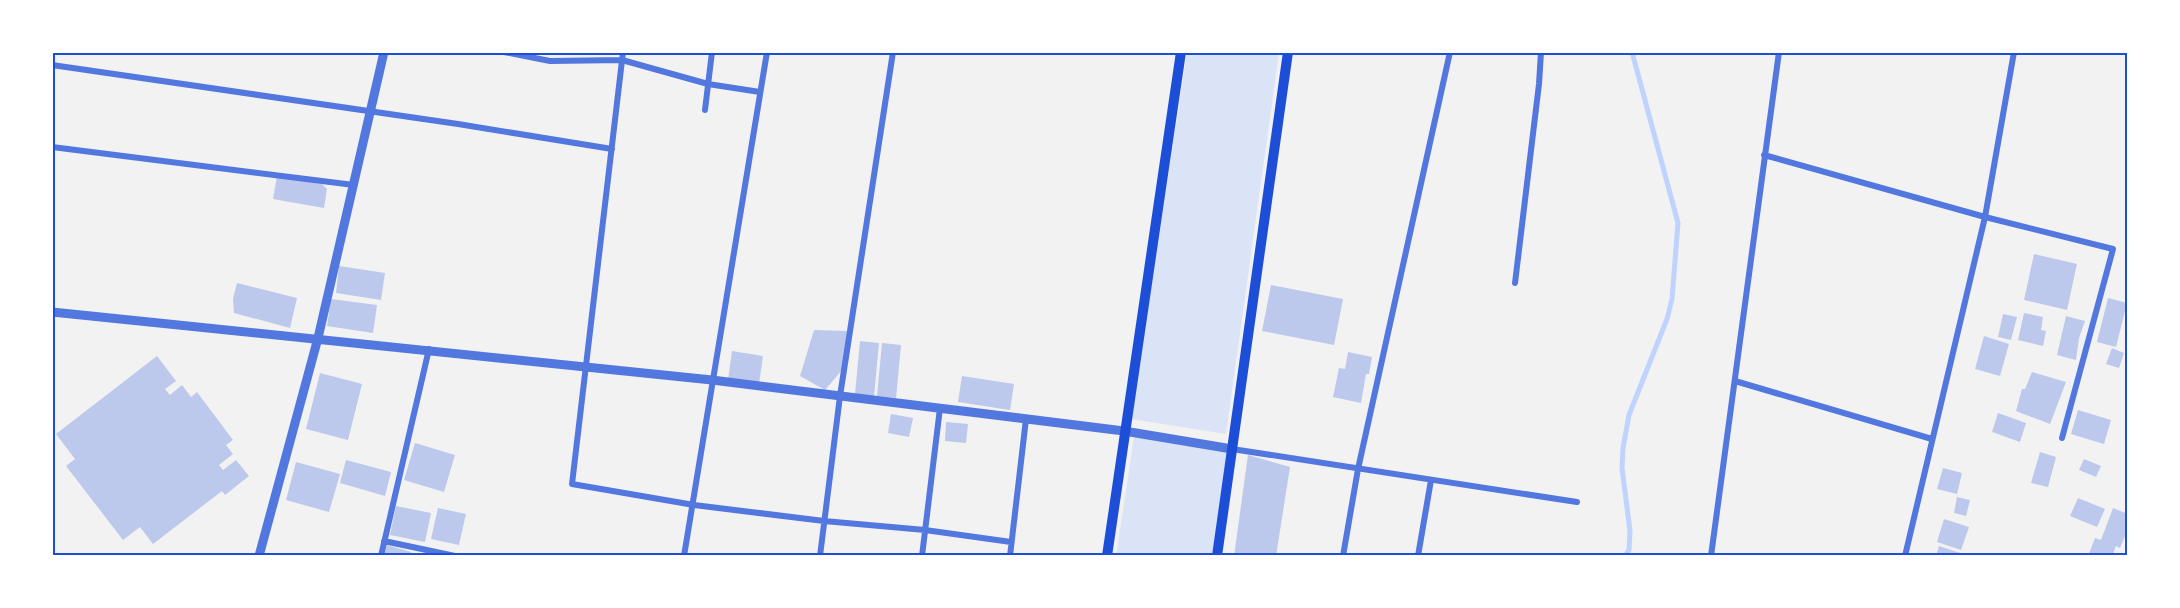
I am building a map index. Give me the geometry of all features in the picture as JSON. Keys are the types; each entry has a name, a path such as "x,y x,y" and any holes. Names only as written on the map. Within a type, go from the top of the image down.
{"main road":[{"path":"1107,555 1181,52"},
{"path":"1217,555 1288,52"}],"street":[{"path":"259,555 318,338 384,52"},
{"path":"504,52 550,61 622,60 708,84 760,92"},
{"path":"623,52 588,366 572,484 694,505 824,521 925,530 1011,542"},
{"path":"705,110 712,52"},
{"path":"684,555 767,52"},
{"path":"820,555 840,396 893,52"},
{"path":"1343,555 1358,469 1450,52"},
{"path":"1515,283 1541,52"},
{"path":"1711,555 1779,52"},
{"path":"1905,555 1985,217 2014,52"},
{"path":"52,65 458,124 612,149"},
{"path":"52,147 354,185"},
{"path":"1764,155 1985,217 2113,249 2062,438"},
{"path":"52,312 588,366 940,408 1124,431 1577,502"},
{"path":"381,555 429,350"},
{"path":"1735,381 1932,439"},
{"path":"921,555 940,408"},
{"path":"1010,555 1026,419"},
{"path":"1418,555 1431,480"},
{"path":"384,541 455,555"}],"shaded area":[{"path":"1187,53 1279,53 1226,434 1131,419"},
{"path":"1134,437 1229,451 1213,555 1116,556"}],"building":[{"path":"277,176 322,184 327,189 324,208 273,199"},
{"path":"2034,254 2077,264 2067,310 2024,300"},
{"path":"339,266 385,273 381,300 336,293"},
{"path":"237,283 297,298 290,328 234,313 233,299"},
{"path":"1271,285 1343,299 1334,345 1262,331"},
{"path":"2108,298 2127,303 2116,347 2097,342"},
{"path":"331,299 377,305 373,333 327,326"},
{"path":"2024,313 2043,317 2041,330 2046,331 2043,346 2018,340"},
{"path":"2003,314 2017,317 2011,340 1998,337"},
{"path":"2066,316 2085,321 2079,338 2076,360 2057,355"},
{"path":"814,330 848,331 842,370 825,390 800,376"},
{"path":"1984,336 2009,344 2000,376 1975,369"},
{"path":"860,341 879,343 874,396 855,394"},
{"path":"882,343 901,345 896,398 877,396"},
{"path":"2112,348 2124,353 2119,368 2106,364"},
{"path":"732,351 763,356 759,384 728,380"},
{"path":"1348,352 1372,357 1369,374 1366,374 1361,403 1333,397 1339,368 1345,369"},
{"path":"157,356 176,381 165,389 170,395 182,385 191,397 197,392 233,440 226,445 233,454 219,465 223,470 236,460 249,476 225,495 222,491 153,544 140,527 123,540 66,466 75,459 56,434"},
{"path":"2032,372 2066,382 2050,424 2016,411 2022,389 2025,389"},
{"path":"320,373 362,384 348,440 306,429"},
{"path":"962,376 1014,384 1010,410 958,402"},
{"path":"2078,410 2111,420 2104,444 2071,434"},
{"path":"1998,413 2026,423 2020,442 1992,432"},
{"path":"891,414 913,418 909,437 888,433"},
{"path":"946,422 968,424 966,443 945,441"},
{"path":"415,443 455,455 444,492 404,480"},
{"path":"2040,452 2056,457 2048,487 2031,483"},
{"path":"1248,455 1290,467 1276,556 1234,556"},
{"path":"2084,459 2101,466 2096,477 2079,470"},
{"path":"346,460 391,472 385,496 340,483"},
{"path":"296,462 340,474 329,512 286,500"},
{"path":"1943,468 1962,473 1957,494 1937,489"},
{"path":"1957,497 1970,500 1966,516 1954,513"},
{"path":"2078,498 2105,509 2097,527 2070,516"},
{"path":"396,506 431,513 425,542 390,535"},
{"path":"438,508 466,514 459,545 431,539"},
{"path":"2113,508 2128,514 2128,529 2120,548 2116,546 2112,556 2088,556 2095,538 2101,540"},
{"path":"1944,519 1969,527 1961,550 1937,542"},
{"path":"387,545 411,552 410,556 384,556"},
{"path":"1939,546 1966,555 1966,556 1936,556"}],"waterway":[{"path":"1625,556 1629,550 1630,531 1622,468 1623,448 1629,415 1667,319 1672,299 1678,223 1632,52"}]}
